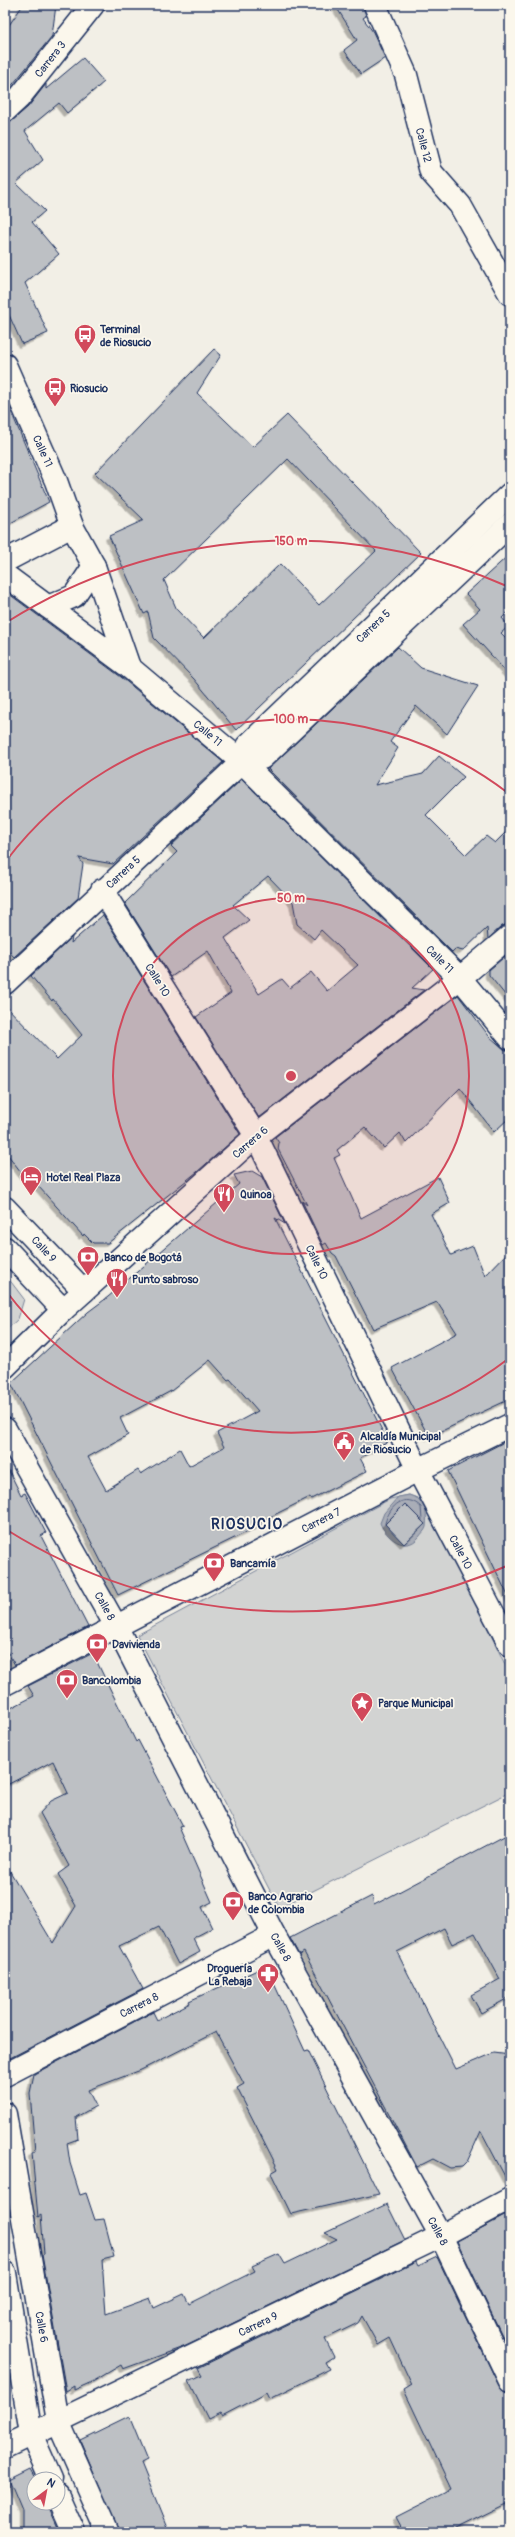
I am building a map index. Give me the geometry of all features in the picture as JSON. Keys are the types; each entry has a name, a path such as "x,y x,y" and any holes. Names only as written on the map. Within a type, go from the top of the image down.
{"street":[{"name":"Carrera 3","path":"5,111 19,98 92,5"},
{"name":"Calle 12","path":"375,5 406,74 431,172 460,205 510,294"},
{"name":"Calle 11","path":"5,365 56,481 72,526 94,566 129,667 242,762 460,978 510,1038"},
{"name":"Carrera 5","path":"5,983 102,890 242,762 247,746 510,494"},
{"name":"Carrera 5","path":"242,762 262,758 510,524"},
{"path":"5,561 72,526"},
{"path":"48,607 74,596 94,566"},
{"path":"5,575 129,667"},
{"name":"Calle 10","path":"102,890 256,1136 418,1470 510,1645"},
{"name":"Carrera 6","path":"5,1367 63,1310 256,1136 460,978 510,936"},
{"name":"Calle 9","path":"5,1208 84,1291"},
{"path":"5,1248 63,1310"},
{"name":"Carrera 7","path":"5,1684 418,1470 510,1425"},
{"name":"Calle 8","path":"5,1429 116,1626 274,1935 441,2236 510,2381"},
{"name":"Carrera 8","path":"5,2075 274,1935"},
{"name":"Calle 6","path":"5,2114 58,2420 107,2532"},
{"name":"Carrera 9","path":"5,2447 58,2420 441,2236 510,2199"},
{"path":"5,2273 31,2434 47,2471"},
{"path":"65,2511 74,2532"}],"shaded area":[{"path":"5,1274 24,1299 18,1319 5,1331"},
{"path":"409,1495 417,1498 438,1523 510,1675 510,1792 279,1908 137,1635 390,1499"}],"water":[{"path":"409,1495 417,1498 425,1505 426,1527 414,1542 402,1544 391,1538 380,1523 384,1513 398,1497"}],"building":[{"path":"23,5 56,5 52,36 5,94 5,31"},
{"path":"335,5 363,5 366,16 363,18 373,32 385,58 361,74 344,50 357,40"},
{"path":"83,58 104,82 67,113 59,103 25,131 43,160 16,183 45,211 32,222 59,254 25,283 48,333 22,344 5,306 5,123 13,120 28,107 46,84 46,89"},
{"path":"214,349 221,355 197,393 253,447 287,415 421,553 236,730 194,679 154,638 148,612 144,614 109,536 144,520 95,473","holes":["288,459 376,551 319,605 280,564 204,638 177,610 164,580"]},
{"path":"5,397 49,502 5,526"},
{"path":"510,554 510,610 502,618 509,626 501,633 510,642 510,676 463,624 480,609 466,594"},
{"path":"5,591 121,677 223,762 113,864 79,858 83,864 78,898 14,957 5,947"},
{"path":"398,647 421,668 478,686 447,734 416,706 390,742 398,748 375,785 423,774 439,756 464,777 426,815 466,855 486,836 495,843 510,828 510,924 502,926 488,939 487,928 463,951 455,949 452,952 268,769"},
{"path":"242,779 433,969 412,988 424,990 259,1118 196,1017 231,993 208,951 171,977 125,903 177,852 171,846","holes":["268,876 293,902 297,924 314,939 321,930 358,965 327,991 311,972 290,988 282,979 259,994 225,938 249,920 233,905"]},
{"path":"103,915 240,1134 197,1172 108,1243 93,1243 84,1234 83,1236 30,1177 27,1180 5,1151 5,1005 57,1059 82,1035 53,999 52,1001 31,976 72,937 71,943"},
{"path":"510,952 510,1001 489,975 489,970"},
{"path":"458,995 489,1036 505,1050 510,1050 510,1117 494,1132 460,1088 406,1143 400,1133 384,1148 365,1127 337,1150 340,1155 334,1158 361,1218 438,1177 450,1203 431,1214 451,1255 473,1246 485,1276 510,1250 510,1399 429,1437 392,1368 457,1333 437,1302 373,1329 336,1256 332,1253 326,1243 323,1245 302,1201 307,1205 278,1149 279,1143 275,1137"},
{"path":"252,1171 262,1177 285,1224 275,1218 388,1442 360,1458 367,1471 311,1499 310,1497 260,1522 261,1525 118,1595 11,1383 88,1312 108,1297 239,1184 234,1175","holes":["210,1360 228,1380 230,1379 258,1411 217,1433 224,1447 189,1466 180,1449 141,1474 138,1470 106,1490 88,1457 128,1435 120,1418 171,1391"]},
{"path":"510,1439 510,1600 448,1471"},
{"path":"5,1463 21,1495 25,1493 46,1533 41,1536 88,1627 15,1665 5,1648"},
{"path":"405,1504 425,1524 404,1544 385,1524"},
{"path":"95,1652 97,1662 136,1742 138,1740 183,1826 179,1827 212,1902 202,1907 212,1928 193,1938 200,1952 178,1964 159,1927 119,1946 143,1989 12,2057 5,2059 5,1863 53,1943 76,1906 58,1874 69,1866 40,1813 51,1801 68,1793 53,1761 5,1786 5,1711 34,1696 28,1686"},
{"path":"510,1833 510,1997 481,2013 471,1995 500,1979 475,1933 452,1944 444,1928 397,1952 456,2069 494,2053 510,2055 510,2186 481,2131 467,2162 462,2167 450,2168 433,2159 417,2167 304,1952 299,1955 290,1938 372,1896 374,1905"},
{"path":"266,1966 305,2051 308,2050 379,2194 291,2214 271,2173 278,2169 237,2088 244,2084 216,2032 141,2070 88,2090 96,2106 76,2117 78,2139 67,2143 70,2163 80,2195 86,2193 95,2220 104,2219 114,2257 102,2260 106,2314 150,2298 154,2308 184,2294 189,2304 255,2271 252,2266 279,2254 285,2264 337,2239 325,2233 387,2204 405,2240 186,2346 123,2369 121,2365 94,2381 74,2390 74,2386 66,2391 42,2255 44,2254 41,2215 38,2217 32,2153 35,2152 30,2093 34,2074 153,2012 157,2020 190,2003 189,2001"},
{"path":"510,2213 510,2352 457,2241"},
{"path":"437,2257 499,2386 503,2391 510,2393 510,2502 449,2532 404,2532 396,2517 451,2489 404,2390 412,2385 390,2338 378,2345 362,2316 358,2323 325,2339 334,2357 326,2362 330,2369 269,2399 266,2393 222,2416 220,2413 208,2419 189,2381 202,2375 198,2368 416,2262 418,2266"},
{"path":"129,2416 147,2460 141,2463 169,2532 119,2532 80,2440"},
{"path":"31,2468 33,2471 26,2471 26,2511 51,2511 60,2532 22,2532 22,2510 9,2479"}],"place":[{"name":"Terminal de Riosucio","path":"85,354"},
{"name":"Riosucio","path":"55,408"},
{"name":"Hotel Real Plaza","path":"31,1196"},
{"name":"Quinoa","path":"224,1214"},
{"name":"Banco de Bogotá","path":"88,1276"},
{"name":"Punto sabroso","path":"117,1298"},
{"name":"Alcaldía Municipal de Riosucio","path":"344,1462"},
{"name":"Bancamía","path":"214,1582"},
{"name":"Davivienda","path":"97,1664"},
{"name":"Bancolombia","path":"67,1700"},
{"name":"Parque Municipal","path":"362,1722"},
{"name":"Banco Agrario de Colombia","path":"233,1922"},
{"name":"Droguería La Rebaja","path":"268,1994"}],"district":[{"name":"RIOSUCIO","path":"247,1524"}]}
